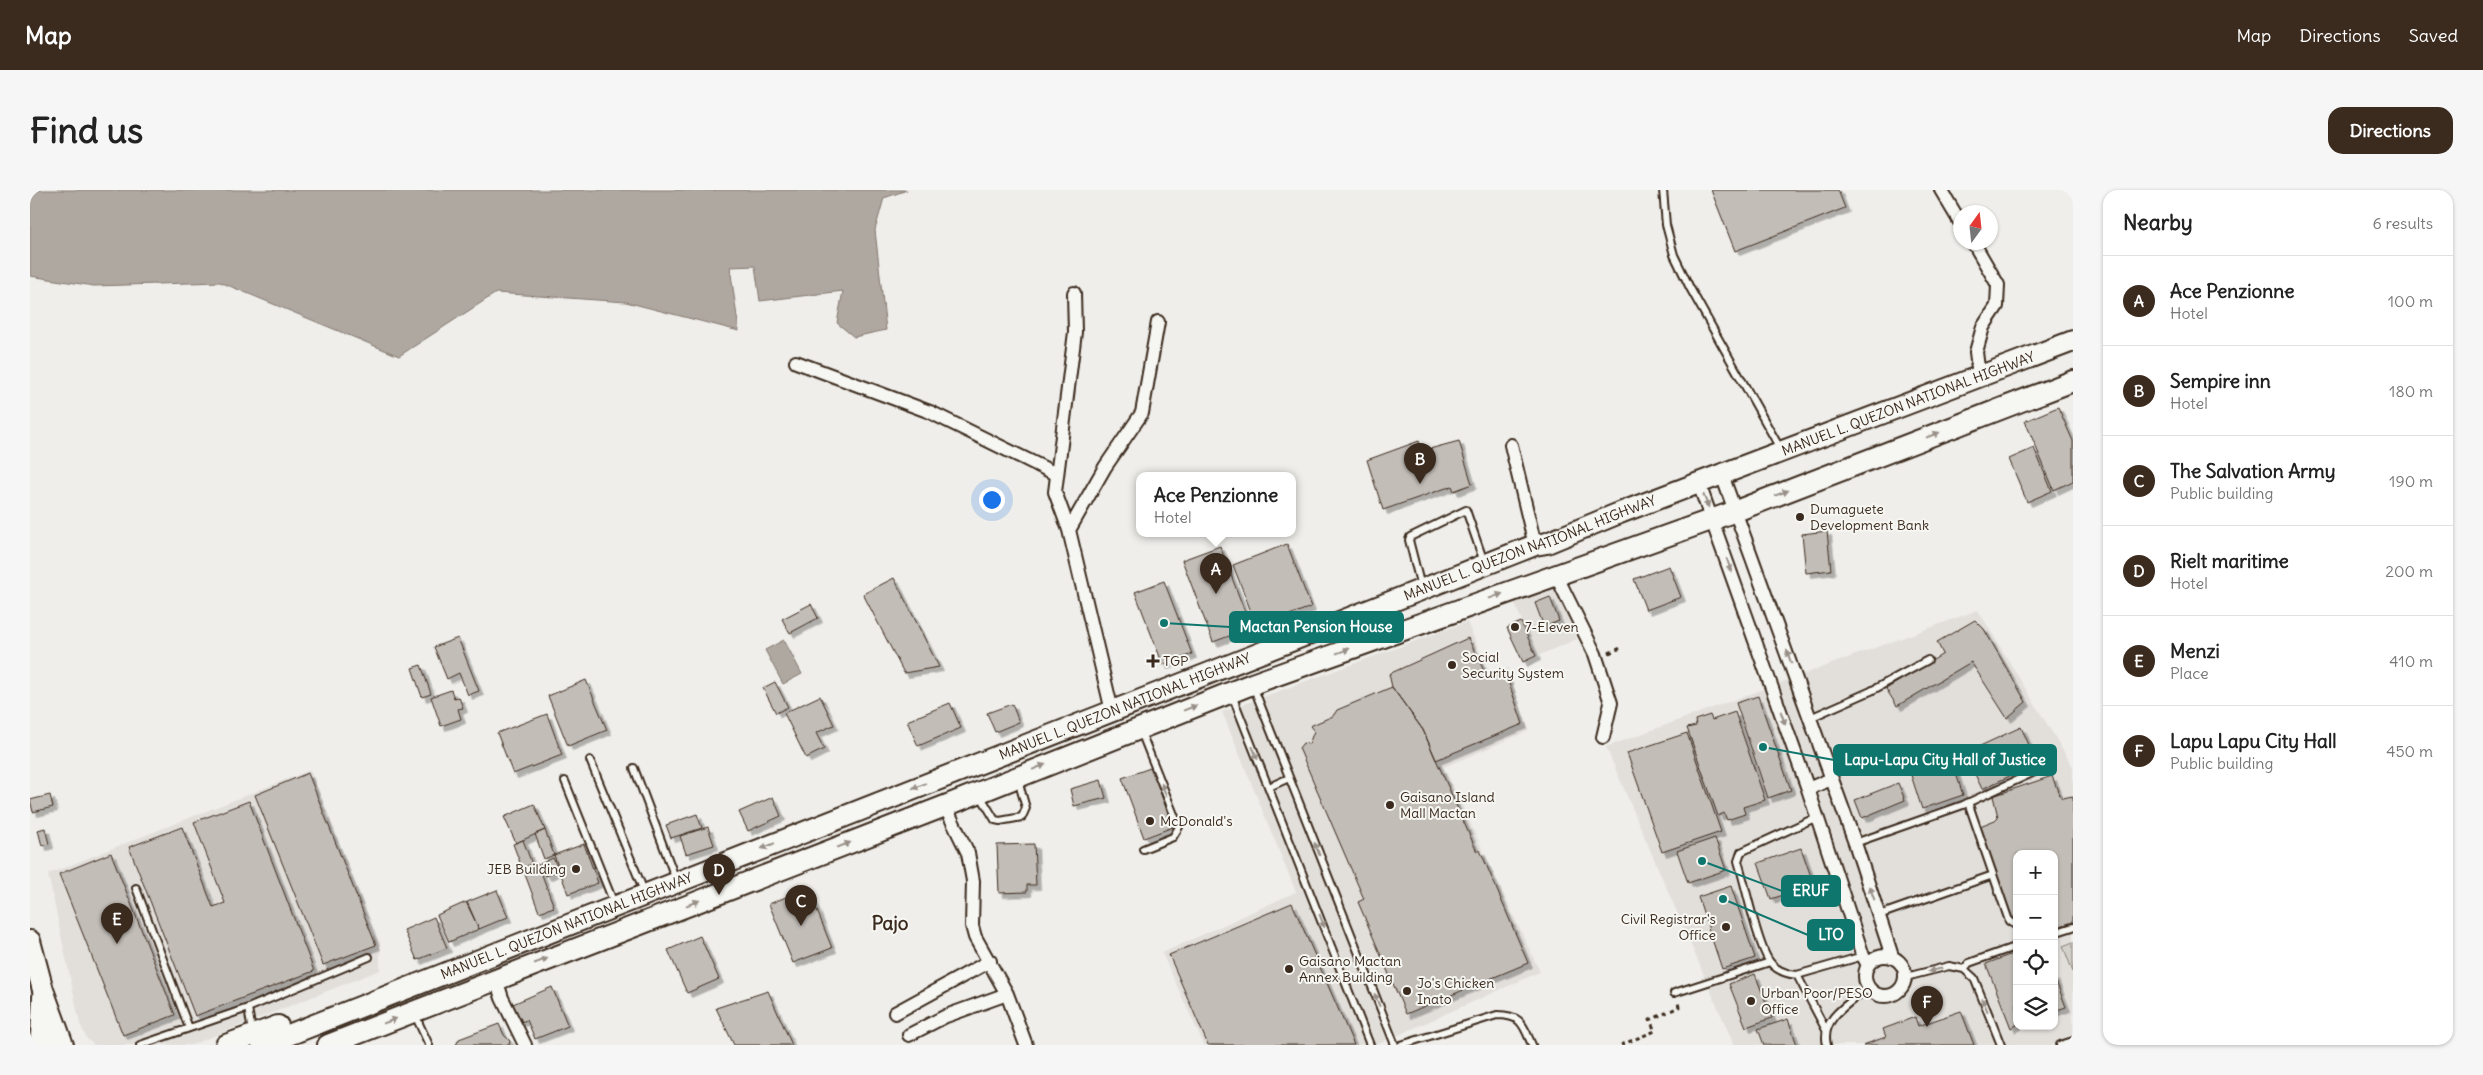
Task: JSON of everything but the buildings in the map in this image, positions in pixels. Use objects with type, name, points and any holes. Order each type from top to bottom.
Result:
[{"type":"main road","name":"MANUEL L. QUEZON NATIONAL HIGHWAY","points":[[258,1040],[718,866],[1535,545],[1547,543],[2073,341]]},
{"type":"main road","name":"MANUEL L. QUEZON NATIONAL HIGHWAY","points":[[328,1045],[945,806],[1139,727],[1252,684],[1736,511],[2073,381]]},
{"type":"main road","points":[[964,768],[978,792]]},
{"type":"main road","points":[[226,1045],[258,1040],[703,860],[712,861],[718,866]]},
{"type":"main road","points":[[30,941],[43,990],[52,1041]]},
{"type":"street","points":[[1942,190],[1953,210]]},
{"type":"street","points":[[1978,250],[1998,284],[1997,306],[1983,327],[1976,352],[1979,376]]},
{"type":"street","points":[[1074,292],[1076,332],[1063,443],[1056,474],[1055,492],[1069,530],[1112,711]]},
{"type":"street","points":[[1069,530],[1105,467],[1142,413],[1158,322]]},
{"type":"street","points":[[796,362],[930,412],[1056,474]]},
{"type":"street","points":[[1511,445],[1535,545]]},
{"type":"street","points":[[1722,475],[1854,842],[1892,956]]},
{"type":"street","points":[[1699,484],[1808,789],[1865,961],[1864,976],[1868,988],[1876,995],[1886,997],[1896,994],[1903,986],[1906,976],[1902,964],[1892,956],[1883,955],[1865,961]]},
{"type":"street","points":[[1556,575],[1595,654],[1610,702],[1603,737]]},
{"type":"street","points":[[1808,789],[1831,778]]},
{"type":"street","points":[[945,806],[968,853],[973,881],[972,926],[975,937],[1007,994],[1026,1045]]},
{"type":"street","points":[[895,1013],[990,961]]},
{"type":"street","points":[[496,979],[525,1045]]},
{"type":"street","points":[[909,1035],[946,1016],[1007,994]]},
{"type":"lane","points":[[1663,190],[1666,225],[1674,255],[1690,288],[1782,452]]},
{"type":"lane","points":[[1422,591],[1409,540],[1410,537],[1466,510],[1485,565]]},
{"type":"lane","points":[[1810,718],[1871,691],[1928,660]]},
{"type":"lane","points":[[1252,684],[1395,1045]]},
{"type":"lane","points":[[1231,692],[1370,1045]]},
{"type":"lane","points":[[1139,727],[1179,827],[1173,837],[1143,848]]},
{"type":"lane","points":[[590,760],[641,884]]},
{"type":"lane","points":[[634,768],[673,872]]},
{"type":"lane","points":[[1854,842],[1968,802],[2041,769]]},
{"type":"lane","points":[[978,792],[995,820],[1000,821],[1022,817],[1026,808],[1017,777]]},
{"type":"lane","points":[[1269,787],[1289,778]]},
{"type":"lane","points":[[565,781],[610,896]]},
{"type":"lane","points":[[1968,802],[2008,921],[2013,924]]},
{"type":"lane","points":[[1817,816],[1740,852],[1738,861],[1762,943],[1770,962],[1786,973],[1797,975],[1865,961]]},
{"type":"lane","points":[[1879,914],[1993,875]]},
{"type":"lane","points":[[136,888],[189,1028]]},
{"type":"lane","points":[[2058,932],[2073,927]]},
{"type":"lane","points":[[1964,969],[1969,963],[2013,947]]},
{"type":"lane","points":[[140,1045],[248,1008],[369,957]]},
{"type":"lane","points":[[1674,993],[1770,962]]},
{"type":"lane","points":[[1906,976],[1949,966],[1964,969],[1974,978],[2001,1045]]},
{"type":"lane","points":[[1797,975],[1826,1030],[1827,1045]]},
{"type":"lane","points":[[1826,1030],[1830,1020],[1868,988]]},
{"type":"lane","points":[[248,1008],[258,1040]]},
{"type":"lane","points":[[414,1012],[429,1045]]},
{"type":"lane","points":[[1401,1045],[1497,1016],[1511,1015],[1521,1021],[1532,1045]]},
{"type":"lane","points":[[2060,1045],[2073,1040]]},
{"type":"path","points":[[1621,1045],[1655,1031],[1650,1020],[1679,1007],[1674,993]]},
{"type":"shaded area","points":[[30,190],[907,190],[884,198],[875,230],[886,330],[854,337],[837,323],[843,291],[760,301],[755,266],[730,267],[739,331],[626,302],[496,293],[399,356],[220,282],[94,286],[30,276]]},
{"type":"shaded area","points":[[1554,585],[1577,639],[1537,656],[1514,602]]},
{"type":"shaded area","points":[[1978,610],[2073,767],[2073,1045],[1734,1045],[1606,747]]},
{"type":"shaded area","points":[[1467,622],[1490,675],[1508,668],[1528,731],[1444,767],[1540,972],[1376,1045],[1204,1045],[1162,953],[1296,892],[1222,712]]},
{"type":"shaded area","points":[[784,640],[802,674],[783,684],[765,650]]},
{"type":"shaded area","points":[[310,770],[380,944],[380,970],[191,1045],[94,1045],[87,1039],[80,1024],[48,874]]},
{"type":"shaded area","points":[[2073,942],[2073,972],[2063,946]]},
{"type":"place","name":"Sempire inn","points":[[1420,484]]},
{"type":"place","name":"Dumaguete Development Bank","points":[[1800,517]]},
{"type":"place","name":"Ace Penzionne","points":[[1216,594]]},
{"type":"place","name":"Mactan Pension House","points":[[1164,623]]},
{"type":"place","name":"7-Eleven","points":[[1515,627]]},
{"type":"place","name":"TGP","points":[[1153,661]]},
{"type":"place","name":"Social Security System","points":[[1452,665]]},
{"type":"place","name":"Lapu-Lapu City Hall of Justice","points":[[1763,747]]},
{"type":"place","name":"Gaisano Island Mall Mactan","points":[[1390,805]]},
{"type":"place","name":"McDonald's","points":[[1150,821]]},
{"type":"place","name":"ERUF","points":[[1702,861]]},
{"type":"place","name":"JEB Building","points":[[576,869]]},
{"type":"place","name":"Rielt maritime","points":[[719,895]]},
{"type":"place","name":"LTO","points":[[1723,899]]},
{"type":"place","name":"The Salvation Army","points":[[801,926]]},
{"type":"place","name":"Civil Registrar's Office","points":[[1726,927]]},
{"type":"place","name":"Menzi","points":[[117,944]]},
{"type":"place","name":"Gaisano Mactan Annex Building","points":[[1289,969]]},
{"type":"place","name":"Jo's Chicken Inato","points":[[1407,991]]},
{"type":"place","name":"Urban Poor/PESO Office","points":[[1751,1001]]},
{"type":"place","name":"Lapu Lapu City Hall","points":[[1927,1027]]},
{"type":"district","name":"Pajo","points":[[890,923]]}]
